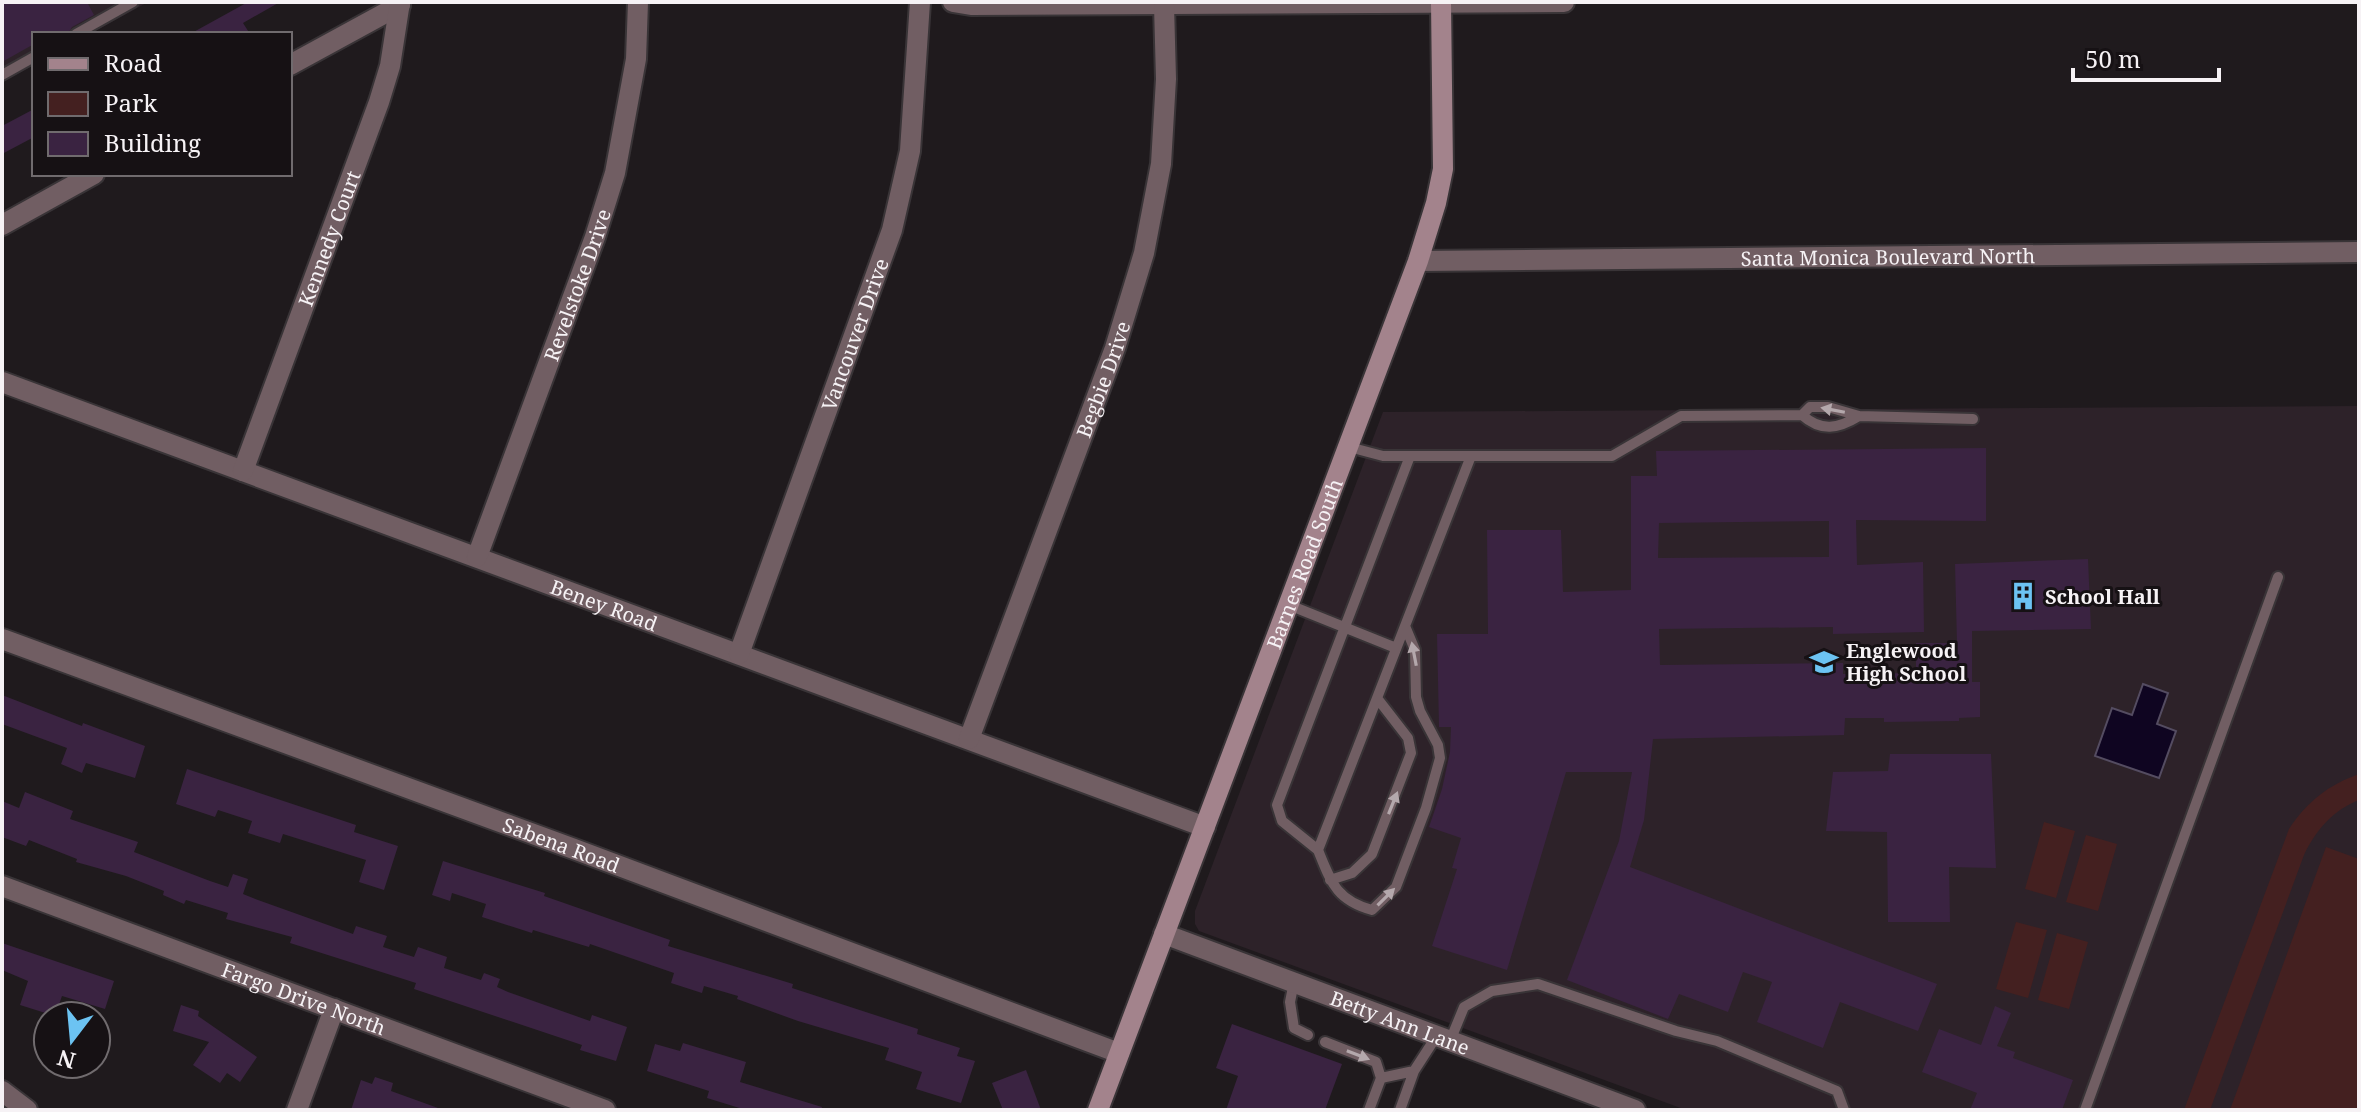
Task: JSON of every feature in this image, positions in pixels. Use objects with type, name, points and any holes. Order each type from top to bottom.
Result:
[{"type":"street","name":"Revelstoke Drive","points":[[477,557],[595,237],[615,173],[636,59],[638,2]]},
{"type":"street","name":"Vancouver Drive","points":[[739,654],[892,230],[910,151],[920,2]]},
{"type":"street","points":[[953,2],[971,5],[1564,2]]},
{"type":"street","points":[[292,64],[400,3]]},
{"type":"street","name":"Kennedy Court","points":[[243,471],[379,102],[390,66],[400,3]]},
{"type":"street","name":"Barnes Road South","points":[[1098,1110],[1349,447],[1418,261],[1436,203],[1443,169],[1441,3]]},
{"type":"street","name":"Begbie Drive","points":[[969,739],[1115,348],[1144,253],[1161,164],[1166,79],[1164,5]]},
{"type":"street","points":[[2,225],[90,176]]},
{"type":"street","name":"Santa Monica Boulevard North","points":[[1418,261],[2359,252]]},
{"type":"street","name":"Beney Road","points":[[2,382],[1205,827]]},
{"type":"street","name":"Sabena Road","points":[[2,639],[1119,1053]]},
{"type":"street","name":"Fargo Drive North","points":[[2,886],[605,1110]]},
{"type":"street","name":"Betty Ann Lane","points":[[1164,934],[1443,1039],[1584,1101],[1635,1110]]},
{"type":"street","points":[[297,1110],[334,1009]]},
{"type":"street","points":[[2,1091],[27,1110]]},
{"type":"lane","points":[[80,32],[133,2]]},
{"type":"lane","points":[[2,75],[32,58]]},
{"type":"lane","points":[[1802,415],[1810,407],[1828,407],[1859,416],[1973,419]]},
{"type":"lane","points":[[1349,447],[1383,456],[1612,456],[1681,416],[1802,415],[1813,425],[1829,428],[1849,423],[1859,416]]},
{"type":"lane","points":[[1405,626],[1415,650],[1416,697],[1438,745],[1440,758],[1437,775],[1396,887],[1372,910],[1347,901],[1330,880],[1318,850],[1282,821],[1277,805],[1410,456]]},
{"type":"lane","points":[[1318,850],[1471,456]]},
{"type":"lane","points":[[2085,1110],[2278,577]]},
{"type":"lane","points":[[1289,605],[1396,648]]},
{"type":"lane","points":[[1330,880],[1352,873],[1372,854],[1411,753],[1408,738],[1377,698]]},
{"type":"lane","points":[[1294,982],[1290,1002],[1294,1028],[1308,1035]]},
{"type":"lane","points":[[1400,1110],[1414,1071],[1443,1039],[1464,1007],[1492,991],[1538,984],[1676,1031],[1717,1041],[1837,1091],[1844,1110]]},
{"type":"lane","points":[[1325,1042],[1376,1062],[1381,1078],[1369,1110]]},
{"type":"lane","points":[[1381,1078],[1414,1071]]},
{"type":"shaded area","points":[[2,2],[148,2],[94,32],[32,32],[32,66],[2,82]]},
{"type":"shaded area","name":"Englewood High School","points":[[2359,406],[2359,1110],[1686,1110],[1199,931],[1195,924],[1195,911],[1383,412]]},
{"type":"shaded area","points":[[2143,684],[2168,693],[2157,724],[2176,731],[2159,778],[2095,756],[2112,708],[2132,715]]},
{"type":"green space","points":[[2359,774],[2359,800],[2341,809],[2326,822],[2304,855],[2210,1110],[2184,1110],[2289,829],[2319,796]]},
{"type":"green space","points":[[2044,822],[2075,831],[2056,898],[2025,889]]},
{"type":"green space","points":[[2086,835],[2117,844],[2098,911],[2066,902]]},
{"type":"green space","points":[[2326,847],[2359,859],[2359,1110],[2230,1110]]},
{"type":"green space","points":[[2016,922],[2047,930],[2028,998],[1996,989]]},
{"type":"green space","points":[[2057,933],[2088,942],[2069,1009],[2038,1000]]},
{"type":"building","points":[[2,2],[87,2],[94,15],[72,27],[69,32],[32,32],[32,45],[2,62]]},
{"type":"building","points":[[248,2],[280,2],[243,23],[249,32],[194,32]]},
{"type":"building","points":[[32,110],[32,138],[2,154],[2,126]]},
{"type":"building","points":[[1986,448],[1986,521],[1856,520],[1857,565],[1923,562],[1924,632],[1833,634],[1833,627],[1659,629],[1660,665],[1843,663],[1843,674],[1916,673],[1916,643],[1957,643],[1955,564],[2088,559],[2091,629],[1972,631],[1972,682],[1980,682],[1980,717],[1959,718],[1959,721],[1884,722],[1884,718],[1845,718],[1844,735],[1653,739],[1644,820],[1630,867],[1937,984],[1918,1031],[1840,1002],[1823,1048],[1757,1022],[1772,982],[1743,972],[1728,1012],[1679,994],[1668,1019],[1567,980],[1619,841],[1632,772],[1566,772],[1507,970],[1432,946],[1457,869],[1452,868],[1461,838],[1429,827],[1450,752],[1451,727],[1439,727],[1437,634],[1488,634],[1487,530],[1561,530],[1563,592],[1631,590],[1631,476],[1657,476],[1656,451]],"holes":[[[1829,521],[1829,557],[1658,558],[1659,523]]]},
{"type":"building","points":[[2,695],[145,746],[135,778],[86,763],[82,773],[61,764],[67,748],[2,724]]},
{"type":"building","points":[[1890,754],[1991,754],[1996,868],[1949,867],[1950,922],[1888,922],[1887,832],[1826,831],[1833,772],[1888,771]]},
{"type":"building","points":[[187,769],[356,825],[354,832],[398,846],[384,890],[359,882],[366,860],[283,834],[280,843],[248,833],[252,821],[218,810],[215,817],[176,804]]},
{"type":"building","points":[[25,792],[73,811],[70,819],[138,842],[134,852],[228,887],[233,874],[248,879],[243,894],[258,900],[353,934],[356,926],[387,936],[383,947],[414,957],[418,947],[447,957],[444,968],[481,980],[484,973],[500,979],[497,987],[508,992],[590,1021],[592,1015],[627,1027],[616,1061],[580,1050],[582,1045],[414,989],[416,983],[290,943],[292,937],[226,919],[228,913],[186,900],[184,904],[163,895],[164,891],[76,862],[77,859],[29,840],[26,846],[2,837],[2,801],[19,808]]},
{"type":"building","points":[[443,861],[545,893],[544,896],[670,940],[668,946],[793,984],[792,988],[918,1029],[917,1034],[960,1048],[957,1056],[975,1061],[961,1103],[916,1089],[922,1072],[885,1060],[889,1048],[798,1021],[737,999],[738,996],[704,986],[702,993],[671,983],[674,973],[590,944],[589,947],[533,930],[532,933],[482,917],[486,904],[452,893],[450,901],[432,895]]},
{"type":"building","points":[[2,943],[114,981],[108,1000],[75,1000],[62,996],[61,1000],[32,1000],[32,1009],[20,1005],[28,981],[2,970]]},
{"type":"building","points":[[181,1005],[199,1011],[198,1016],[257,1057],[240,1082],[227,1073],[220,1083],[193,1065],[209,1042],[173,1031]]},
{"type":"building","points":[[1995,1006],[2011,1013],[1997,1046],[2015,1052],[2013,1058],[2073,1080],[2062,1110],[1970,1110],[1977,1093],[1922,1072],[1939,1029],[1981,1045]]},
{"type":"building","points":[[1232,1024],[1342,1064],[1325,1110],[1226,1110],[1238,1076],[1216,1068]]},
{"type":"building","points":[[683,1043],[746,1062],[740,1082],[822,1107],[821,1110],[746,1110],[707,1098],[709,1091],[647,1071],[655,1044],[680,1051]]},
{"type":"building","points":[[1026,1070],[1041,1110],[1003,1110],[992,1083]]},
{"type":"building","points":[[375,1077],[393,1083],[391,1091],[437,1110],[351,1110],[361,1080],[372,1084]]},
{"type":"place","name":"School Hall","points":[[2023,596]]},
{"type":"place","name":"Englewood High School","points":[[1824,662]]}]
